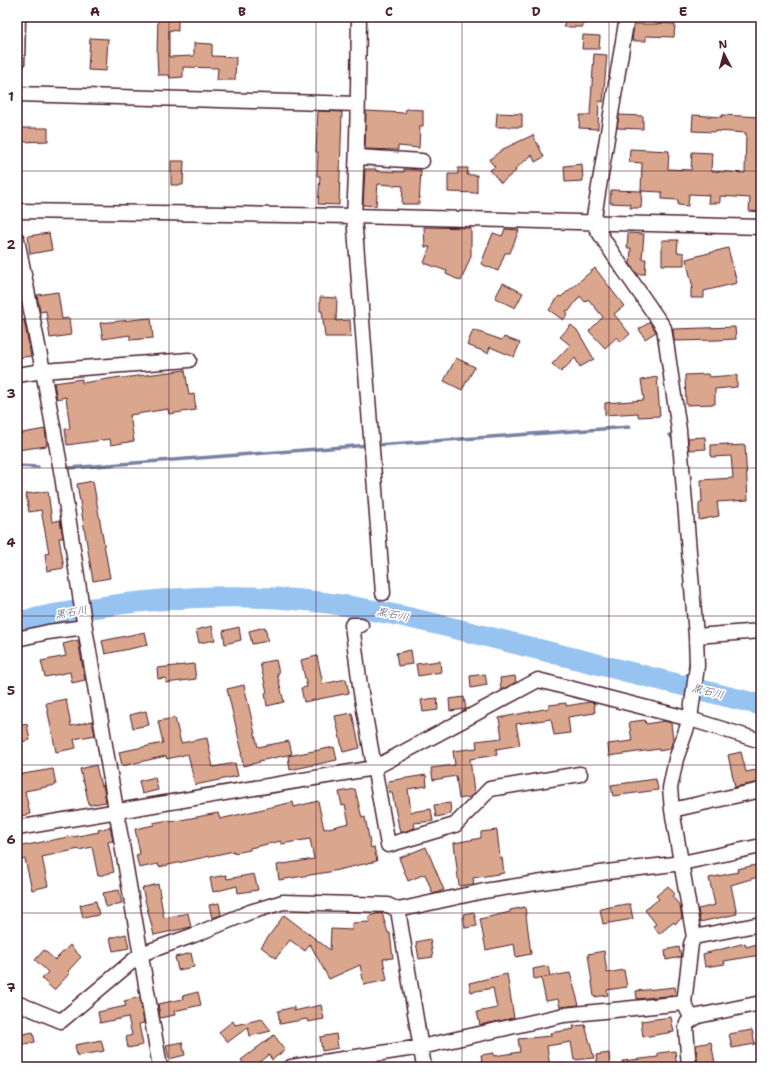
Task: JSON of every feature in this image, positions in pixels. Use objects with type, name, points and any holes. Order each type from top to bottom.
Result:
[{"type":"street","points":[[17,63],[18,17]]},
{"type":"street","points":[[360,17],[357,104],[358,157],[354,216],[383,593]]},
{"type":"street","points":[[628,17],[593,223],[664,328],[679,430],[696,636],[697,666],[690,719],[676,759],[670,788],[672,810],[694,937],[691,944],[684,1003],[692,1019]]},
{"type":"street","points":[[17,94],[357,104]]},
{"type":"street","points":[[358,157],[422,160]]},
{"type":"street","points":[[17,211],[354,216],[761,227]]},
{"type":"street","points":[[17,239],[62,476],[85,625],[160,1067]]},
{"type":"street","points":[[17,375],[43,371],[189,360]]},
{"type":"street","points":[[17,639],[85,625]]},
{"type":"street","points":[[361,625],[352,625],[361,693],[388,845],[455,825],[490,789],[580,774]]},
{"type":"street","points":[[696,636],[761,631]]},
{"type":"street","points":[[17,828],[374,768],[538,680],[690,719],[761,741]]},
{"type":"street","points":[[672,810],[761,790]]},
{"type":"street","points":[[17,1003],[61,1021],[141,954],[194,935],[250,912],[283,902],[388,905],[398,910],[492,890],[608,872],[682,863],[761,846]]},
{"type":"street","points":[[398,910],[424,1067]]},
{"type":"street","points":[[694,937],[761,924]]},
{"type":"street","points":[[291,1067],[421,1047],[564,1015],[684,1003]]},
{"type":"street","points":[[688,1067],[687,1023],[698,1016],[761,1003]]},
{"type":"building","points":[[158,17],[178,17],[178,31],[169,30],[169,57],[194,56],[194,43],[212,44],[212,56],[236,57],[235,80],[217,80],[218,68],[183,67],[183,77],[170,78],[169,75],[158,75]]},
{"type":"building","points":[[565,17],[583,17],[583,27],[564,27]]},
{"type":"building","points":[[634,24],[675,24],[674,37],[646,36],[646,41],[632,41]]},
{"type":"building","points":[[583,35],[600,36],[599,49],[582,49]]},
{"type":"building","points":[[90,38],[108,39],[106,71],[88,70]]},
{"type":"building","points":[[594,54],[607,55],[603,102],[599,101],[598,129],[579,128],[580,115],[590,115]]},
{"type":"building","points":[[406,109],[423,110],[423,126],[420,126],[419,148],[398,146],[398,150],[365,149],[366,111],[405,113]]},
{"type":"building","points":[[318,111],[342,112],[339,205],[318,204],[320,176],[317,176],[318,152],[316,152]]},
{"type":"building","points":[[497,113],[522,114],[522,127],[496,127]]},
{"type":"building","points":[[619,115],[643,116],[643,129],[617,128]]},
{"type":"building","points":[[693,115],[761,117],[761,212],[749,211],[750,198],[720,196],[720,203],[708,203],[709,195],[689,194],[688,206],[678,205],[678,200],[662,199],[662,192],[641,191],[642,163],[629,162],[630,149],[669,151],[668,169],[691,170],[692,152],[712,153],[711,171],[745,173],[746,133],[692,131]]},
{"type":"building","points":[[21,128],[48,128],[48,141],[21,142]]},
{"type":"building","points":[[533,135],[544,157],[535,162],[532,155],[501,183],[490,170],[495,167],[489,160],[503,149]]},
{"type":"building","points":[[171,161],[184,161],[183,185],[171,185]]},
{"type":"building","points":[[582,164],[583,181],[565,182],[564,166]]},
{"type":"building","points":[[458,168],[468,168],[467,175],[477,175],[477,193],[448,192],[448,174],[458,174]]},
{"type":"building","points":[[365,169],[404,172],[404,169],[421,170],[419,204],[402,204],[403,186],[378,184],[376,206],[363,205]]},
{"type":"building","points":[[611,190],[642,191],[641,208],[630,208],[631,204],[610,203]]},
{"type":"building","points":[[424,227],[471,228],[471,256],[461,281],[446,274],[447,271],[424,263],[430,247],[425,247]]},
{"type":"building","points":[[505,229],[519,230],[510,253],[505,253],[498,271],[481,264],[493,233],[502,236]]},
{"type":"building","points":[[49,233],[52,250],[30,254],[28,236]]},
{"type":"building","points":[[628,233],[644,234],[642,259],[646,259],[645,274],[637,274],[630,264],[631,248],[627,248]]},
{"type":"building","points":[[662,240],[678,240],[677,252],[684,253],[684,265],[662,265]]},
{"type":"building","points":[[728,248],[737,283],[704,291],[704,298],[691,298],[691,288],[693,288],[686,259]]},
{"type":"building","points":[[595,268],[624,306],[614,314],[630,334],[621,342],[617,337],[605,348],[589,331],[603,317],[588,299],[585,302],[580,296],[569,311],[566,311],[568,314],[563,320],[549,310],[559,296],[561,297]]},
{"type":"building","points":[[503,283],[523,293],[515,308],[495,298]]},
{"type":"building","points":[[58,292],[62,319],[69,318],[71,335],[50,338],[46,311],[40,312],[37,295]]},
{"type":"building","points":[[320,297],[337,298],[336,321],[350,320],[351,337],[325,337],[322,311],[320,311]]},
{"type":"building","points":[[151,318],[153,338],[130,340],[130,335],[103,339],[100,323]]},
{"type":"building","points":[[24,320],[31,356],[17,358],[17,321]]},
{"type":"building","points":[[650,322],[656,332],[645,339],[639,329]]},
{"type":"building","points":[[571,325],[577,330],[594,359],[580,367],[575,358],[561,372],[552,364],[570,345],[560,337]]},
{"type":"building","points":[[735,327],[736,339],[674,341],[673,329]]},
{"type":"building","points":[[473,330],[502,340],[504,337],[520,343],[514,357],[490,347],[488,353],[467,345]]},
{"type":"building","points":[[456,358],[475,367],[462,390],[444,381]]},
{"type":"building","points":[[185,370],[189,395],[194,394],[196,410],[169,414],[168,409],[130,415],[134,441],[111,445],[110,439],[67,445],[65,429],[70,429],[66,397],[57,399],[54,383],[82,379],[82,383]]},
{"type":"building","points":[[708,374],[709,377],[737,375],[737,387],[715,389],[715,404],[686,405],[685,375]]},
{"type":"building","points":[[657,377],[660,416],[638,417],[638,413],[605,415],[605,403],[644,400],[641,380]]},
{"type":"building","points":[[45,429],[47,446],[17,450],[17,434]]},
{"type":"building","points":[[705,437],[706,449],[689,450],[688,438]]},
{"type":"building","points":[[728,444],[728,446],[745,445],[748,500],[717,502],[719,516],[699,520],[699,503],[702,503],[701,480],[733,478],[731,456],[711,457],[711,445]]},
{"type":"building","points":[[93,481],[110,578],[93,581],[77,484]]},
{"type":"building","points":[[48,491],[52,522],[60,520],[63,538],[59,538],[64,568],[47,571],[45,554],[49,553],[41,510],[29,512],[26,494]]},
{"type":"building","points":[[212,626],[215,640],[199,643],[196,630]]},
{"type":"building","points":[[239,627],[241,640],[225,644],[223,631]]},
{"type":"building","points":[[265,627],[268,641],[252,644],[249,631]]},
{"type":"building","points":[[145,632],[148,645],[105,654],[102,641]]},
{"type":"building","points":[[78,640],[85,680],[72,683],[70,672],[45,677],[41,661],[66,656],[63,644]]},
{"type":"building","points":[[411,650],[413,664],[398,666],[396,653]]},
{"type":"building","points":[[317,656],[323,684],[346,679],[349,693],[304,702],[301,688],[307,687],[301,660]]},
{"type":"building","points":[[276,660],[279,673],[277,673],[284,702],[267,706],[265,693],[267,692],[260,663]]},
{"type":"building","points":[[440,661],[441,672],[418,676],[416,664]]},
{"type":"building","points":[[194,664],[196,679],[166,683],[166,678],[158,679],[157,668]]},
{"type":"building","points":[[485,674],[487,685],[471,688],[470,676]]},
{"type":"building","points":[[515,676],[516,682],[501,690],[500,678]]},
{"type":"building","points":[[244,685],[258,747],[289,741],[292,754],[243,766],[242,752],[227,689]]},
{"type":"building","points":[[464,697],[466,709],[450,711],[449,699]]},
{"type":"building","points":[[437,698],[438,710],[423,712],[421,700]]},
{"type":"building","points":[[66,699],[71,726],[92,721],[95,735],[74,739],[76,748],[56,752],[46,703]]},
{"type":"building","points":[[590,702],[594,703],[595,713],[568,717],[570,733],[554,735],[551,719],[516,724],[520,745],[496,749],[497,755],[470,759],[474,793],[470,797],[459,799],[456,776],[433,780],[431,768],[455,765],[453,751],[477,748],[476,741],[502,738],[499,718],[549,708],[549,705],[566,703],[566,706]]},
{"type":"building","points":[[146,711],[149,725],[133,728],[130,715]]},
{"type":"building","points":[[352,713],[360,748],[343,752],[335,716]]},
{"type":"building","points":[[175,718],[181,743],[207,738],[213,767],[235,763],[238,776],[195,785],[188,754],[167,759],[166,756],[122,766],[119,752],[163,743],[158,721]]},
{"type":"building","points":[[645,720],[646,724],[664,721],[671,723],[673,740],[670,749],[659,751],[659,749],[609,756],[608,744],[632,741],[629,722]]},
{"type":"building","points":[[27,724],[30,740],[17,743],[17,726]]},
{"type":"building","points":[[334,747],[337,760],[290,770],[288,756]]},
{"type":"building","points":[[741,752],[746,772],[761,769],[761,782],[735,787],[728,755]]},
{"type":"building","points":[[96,765],[101,786],[103,785],[106,802],[89,805],[80,769]]},
{"type":"building","points":[[53,769],[56,785],[25,791],[30,814],[17,817],[17,775]]},
{"type":"building","points":[[426,775],[427,786],[408,789],[411,812],[431,809],[433,821],[414,823],[415,828],[400,833],[392,792],[389,792],[388,781]]},
{"type":"building","points":[[155,777],[158,790],[142,794],[139,781]]},
{"type":"building","points":[[656,779],[658,790],[613,796],[611,785]]},
{"type":"building","points":[[355,789],[362,818],[365,817],[371,848],[374,847],[377,861],[329,872],[279,880],[277,865],[314,859],[310,839],[281,844],[281,841],[250,848],[250,850],[234,853],[234,851],[159,867],[158,864],[139,868],[136,855],[140,854],[135,829],[169,820],[170,822],[218,813],[220,819],[293,802],[294,807],[318,801],[324,829],[349,823],[345,805],[342,806],[339,792]]},
{"type":"building","points":[[450,803],[451,814],[436,817],[434,805]]},
{"type":"building","points":[[110,827],[113,841],[108,842],[114,872],[98,876],[92,847],[42,857],[48,886],[32,890],[25,859],[17,861],[17,847],[99,832],[98,830]]},
{"type":"building","points":[[497,830],[500,858],[502,858],[504,873],[473,878],[474,884],[459,886],[454,843],[481,838],[481,832]]},
{"type":"building","points":[[426,847],[444,890],[433,894],[425,874],[408,881],[399,858]]},
{"type":"building","points":[[761,864],[761,876],[731,885],[737,914],[700,922],[698,909],[715,905],[709,878],[738,872],[737,869]]},
{"type":"building","points":[[254,874],[258,890],[238,893],[237,886],[213,892],[210,878],[226,875],[227,879]]},
{"type":"building","points":[[158,884],[164,918],[188,913],[191,927],[154,935],[142,888]]},
{"type":"building","points":[[668,886],[675,894],[672,896],[680,906],[682,918],[675,924],[674,922],[659,934],[653,926],[656,924],[645,910],[659,899],[656,896]]},
{"type":"building","points":[[119,890],[122,903],[106,907],[103,893]]},
{"type":"building","points":[[96,901],[99,915],[83,918],[80,905]]},
{"type":"building","points":[[219,903],[221,915],[212,918],[209,905]]},
{"type":"building","points":[[630,904],[633,919],[603,924],[600,909]]},
{"type":"building","points":[[525,907],[531,954],[516,957],[514,944],[486,950],[480,919]]},
{"type":"building","points":[[474,912],[477,926],[465,928],[463,914]]},
{"type":"building","points":[[382,913],[388,933],[390,933],[393,958],[383,959],[387,980],[364,985],[360,965],[329,979],[310,944],[305,951],[290,940],[276,958],[261,947],[284,915],[330,950],[331,929],[352,930],[352,923],[370,922],[369,916]]},
{"type":"building","points":[[126,934],[129,948],[113,951],[110,938]]},
{"type":"building","points":[[430,939],[433,957],[419,959],[416,942]]},
{"type":"building","points":[[745,943],[746,947],[761,943],[761,955],[724,961],[725,964],[705,967],[703,954]]},
{"type":"building","points":[[70,945],[81,957],[68,971],[70,973],[54,990],[42,979],[48,972],[35,960],[44,950],[55,960]]},
{"type":"building","points":[[679,947],[681,957],[666,960],[665,950]]},
{"type":"building","points":[[604,951],[607,973],[624,970],[627,987],[607,990],[608,995],[594,997],[588,954]]},
{"type":"building","points":[[191,953],[194,967],[178,970],[175,957]]},
{"type":"building","points":[[548,966],[550,976],[534,979],[533,969]]},
{"type":"building","points":[[570,973],[579,1005],[560,1007],[558,999],[546,1001],[541,978]]},
{"type":"building","points":[[507,974],[514,1018],[480,1025],[477,1012],[497,1008],[493,988],[471,992],[469,983]]},
{"type":"building","points":[[675,987],[676,995],[637,999],[636,991]]},
{"type":"building","points":[[198,992],[201,1005],[174,1011],[175,1015],[160,1018],[158,1004],[183,999],[182,996]]},
{"type":"building","points":[[140,997],[144,1023],[139,1024],[143,1045],[128,1048],[126,1037],[132,1035],[128,1017],[100,1023],[98,1012],[126,1006],[124,1001]]},
{"type":"building","points":[[321,1005],[324,1019],[308,1022],[307,1019],[280,1024],[278,1011],[294,1007],[294,1011]]},
{"type":"building","points":[[671,1017],[674,1032],[643,1037],[641,1021]]},
{"type":"building","points":[[262,1019],[271,1031],[250,1036],[248,1027],[228,1042],[219,1032],[233,1021],[235,1025]]},
{"type":"building","points":[[585,1025],[594,1058],[574,1060],[571,1042],[547,1046],[550,1067],[483,1067],[481,1055],[494,1053],[494,1056],[520,1052],[518,1039],[551,1036],[550,1033],[574,1029],[573,1026]]},
{"type":"building","points":[[752,1030],[755,1044],[732,1048],[729,1034]]},
{"type":"building","points":[[33,1032],[35,1042],[21,1045],[18,1035]]},
{"type":"building","points":[[336,1034],[338,1048],[322,1051],[320,1037]]},
{"type":"building","points":[[274,1035],[285,1050],[272,1060],[269,1055],[254,1067],[246,1067],[241,1060]]},
{"type":"building","points":[[101,1040],[104,1051],[77,1056],[75,1045]]},
{"type":"building","points":[[182,1042],[185,1055],[169,1059],[166,1045]]},
{"type":"building","points":[[711,1042],[715,1063],[698,1066],[696,1045]]},
{"type":"building","points":[[675,1051],[677,1067],[623,1067],[623,1061],[658,1057],[658,1053]]},
{"type":"building","points":[[609,1053],[610,1067],[598,1067],[596,1055]]},
{"type":"waterway","points":[[376,445],[630,427]]},
{"type":"waterway","points":[[670,435],[675,442]]},
{"type":"waterway","points":[[69,468],[369,445]]},
{"type":"waterway","points":[[17,466],[38,467]]},
{"type":"waterway","name":"黒石川","points":[[17,622],[86,609],[158,600],[231,597],[301,600],[329,603],[412,618],[761,705]]},
{"type":"waterway","points":[[689,668],[691,660]]},
{"type":"waterway","points":[[684,686],[687,675]]}]
